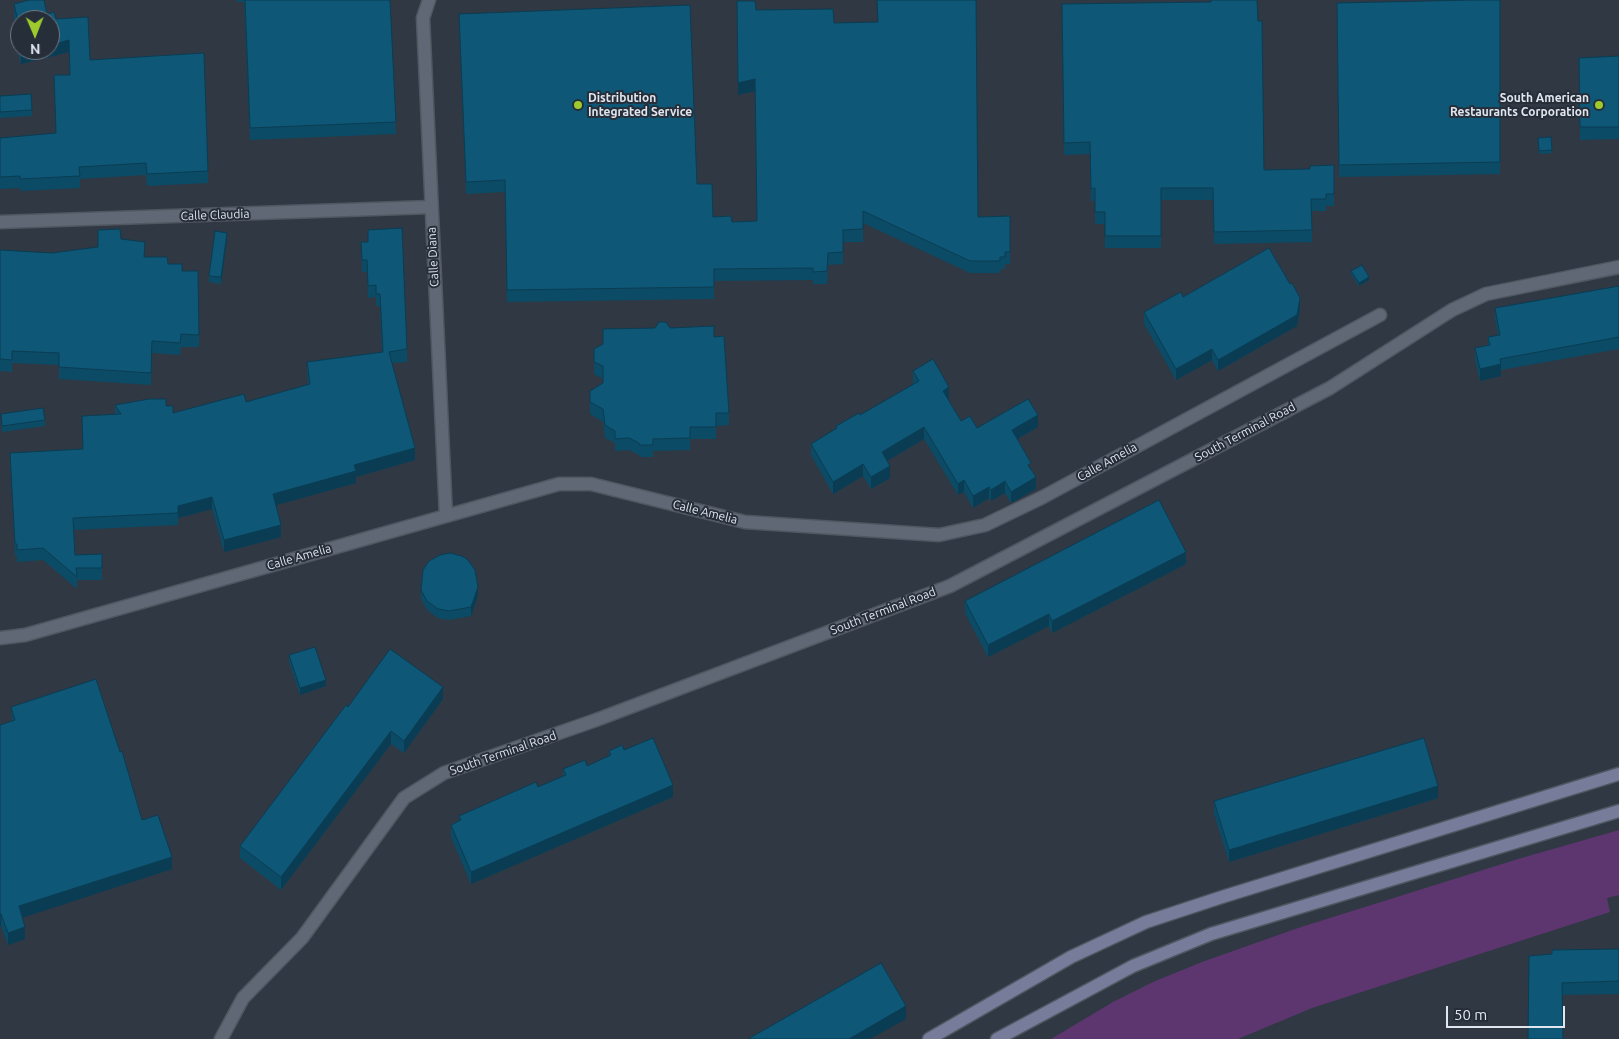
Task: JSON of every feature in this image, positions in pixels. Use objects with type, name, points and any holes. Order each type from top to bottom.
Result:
[{"type":"street","name":"Calle Diana","points":[[429,0],[424,18],[446,516]]},
{"type":"street","name":"Calle Claudia","points":[[0,222],[431,207]]},
{"type":"street","name":"South Terminal Road","points":[[222,1039],[243,998],[302,938],[404,798],[444,773],[596,720],[950,586],[1330,388],[1452,310],[1486,294],[1619,268]]},
{"type":"street","name":"Calle Amelia","points":[[0,638],[25,635],[559,484],[591,484],[745,522],[938,535],[985,525],[1042,497],[1380,315]]},
{"type":"street","points":[[930,1039],[1071,957],[1146,922],[1619,774]]},
{"type":"street","points":[[997,1039],[1133,966],[1211,934],[1619,811]]},
{"type":"shaded area","points":[[1619,830],[1619,895],[1607,898],[1610,912],[1312,1008],[1238,1039],[1051,1039],[1113,1002],[1153,982],[1202,962],[1298,928],[1518,859]]},
{"type":"building","points":[[29,0],[44,0],[46,10],[15,10],[14,4]]},
{"type":"building","points":[[245,0],[390,0],[396,122],[250,128]]},
{"type":"building","points":[[877,0],[976,0],[978,217],[1010,216],[1010,252],[1005,252],[1005,257],[1000,257],[1000,261],[970,261],[863,211],[863,229],[843,230],[843,252],[828,253],[827,271],[813,272],[813,268],[714,269],[714,287],[507,290],[505,180],[466,182],[459,14],[690,5],[697,184],[712,184],[713,217],[731,216],[732,222],[757,221],[755,79],[738,83],[737,1],[755,1],[756,10],[833,9],[834,23],[878,22]]},
{"type":"building","points":[[1211,0],[1257,0],[1258,21],[1262,21],[1264,170],[1310,169],[1310,166],[1334,165],[1334,194],[1326,194],[1326,199],[1311,199],[1312,230],[1214,232],[1213,188],[1161,188],[1161,236],[1105,236],[1105,212],[1095,212],[1095,188],[1091,189],[1090,142],[1064,143],[1062,4],[1211,2]]},
{"type":"building","points":[[1500,0],[1500,162],[1339,165],[1337,3]]},
{"type":"building","points":[[88,17],[90,60],[204,53],[208,171],[147,174],[146,163],[79,167],[80,176],[20,179],[20,176],[0,177],[0,138],[56,133],[54,75],[70,75],[69,40],[60,42],[60,19]]},
{"type":"building","name":"South American Restaurants Corporation","points":[[1619,56],[1619,127],[1580,127],[1579,58]]},
{"type":"building","points":[[31,94],[32,110],[0,112],[0,96]]},
{"type":"building","points":[[1551,137],[1552,150],[1539,151],[1538,138]]},
{"type":"building","points":[[402,228],[407,349],[389,352],[415,448],[354,465],[356,471],[273,494],[281,525],[224,540],[212,497],[178,506],[178,513],[73,518],[75,555],[102,554],[102,568],[76,568],[77,577],[43,548],[17,550],[17,544],[15,544],[10,453],[83,449],[82,416],[121,414],[115,405],[149,399],[166,399],[166,406],[173,406],[173,413],[244,394],[246,402],[310,384],[307,362],[383,352],[380,294],[376,294],[376,285],[368,286],[367,260],[362,260],[361,242],[368,242],[368,230]]},
{"type":"building","points":[[120,229],[121,239],[145,242],[144,257],[167,257],[168,264],[182,264],[182,271],[198,271],[199,335],[181,334],[180,343],[152,341],[151,373],[59,367],[59,353],[12,351],[12,360],[0,359],[0,250],[52,253],[98,247],[98,230]]},
{"type":"building","points":[[215,231],[227,233],[221,277],[209,276]]},
{"type":"building","points":[[1269,248],[1300,298],[1297,315],[1218,360],[1212,349],[1176,369],[1144,312],[1181,292],[1183,297]]},
{"type":"building","points":[[1362,265],[1369,277],[1359,283],[1351,271]]},
{"type":"building","points":[[1619,286],[1619,337],[1500,359],[1501,364],[1480,369],[1475,348],[1490,345],[1488,337],[1500,335],[1495,308]]},
{"type":"building","points":[[659,322],[666,322],[670,328],[714,326],[714,337],[724,336],[729,413],[716,413],[716,427],[690,427],[690,438],[653,439],[653,445],[639,445],[639,443],[629,438],[615,439],[615,431],[605,425],[603,409],[590,402],[590,391],[603,383],[603,366],[594,362],[594,349],[603,344],[603,329],[655,328]]},
{"type":"building","points":[[933,359],[949,387],[943,391],[961,421],[970,416],[977,428],[1028,399],[1038,415],[1012,430],[1031,463],[1028,465],[1036,477],[1011,492],[1005,481],[991,490],[989,487],[973,496],[964,480],[958,484],[924,427],[882,452],[890,466],[871,477],[863,464],[833,482],[811,444],[837,428],[836,426],[859,413],[860,415],[919,381],[913,371]]},
{"type":"building","points":[[43,408],[45,420],[2,426],[1,414]]},
{"type":"building","points":[[1159,500],[1186,552],[1052,621],[1049,614],[988,645],[965,601]]},
{"type":"building","points":[[450,553],[462,556],[468,560],[475,570],[478,587],[471,607],[449,611],[438,609],[427,601],[421,590],[423,570],[429,561],[440,555]]},
{"type":"building","points":[[315,647],[326,680],[300,688],[289,655]]},
{"type":"building","points":[[390,649],[443,687],[404,741],[391,731],[281,877],[240,846],[346,705],[348,707]]},
{"type":"building","points":[[96,679],[120,752],[122,751],[142,820],[158,815],[172,857],[19,906],[25,927],[8,933],[0,914],[0,725],[15,720],[11,707]]},
{"type":"building","points":[[653,738],[673,785],[471,872],[451,825],[461,820],[459,816],[536,782],[538,787],[566,775],[563,769],[585,760],[587,766],[611,755],[609,751],[622,745],[624,750]]},
{"type":"building","points":[[1424,738],[1438,786],[1229,850],[1214,801]]},
{"type":"building","points":[[1619,949],[1619,981],[1562,983],[1563,1039],[1528,1039],[1529,956],[1552,954],[1552,950]]},
{"type":"building","points":[[881,963],[906,1006],[849,1039],[748,1039]]},
{"type":"place","name":"Distribution Integrated Service","points":[[578,105]]},
{"type":"place","name":"South American Restaurants Corporation","points":[[1599,105]]}]
